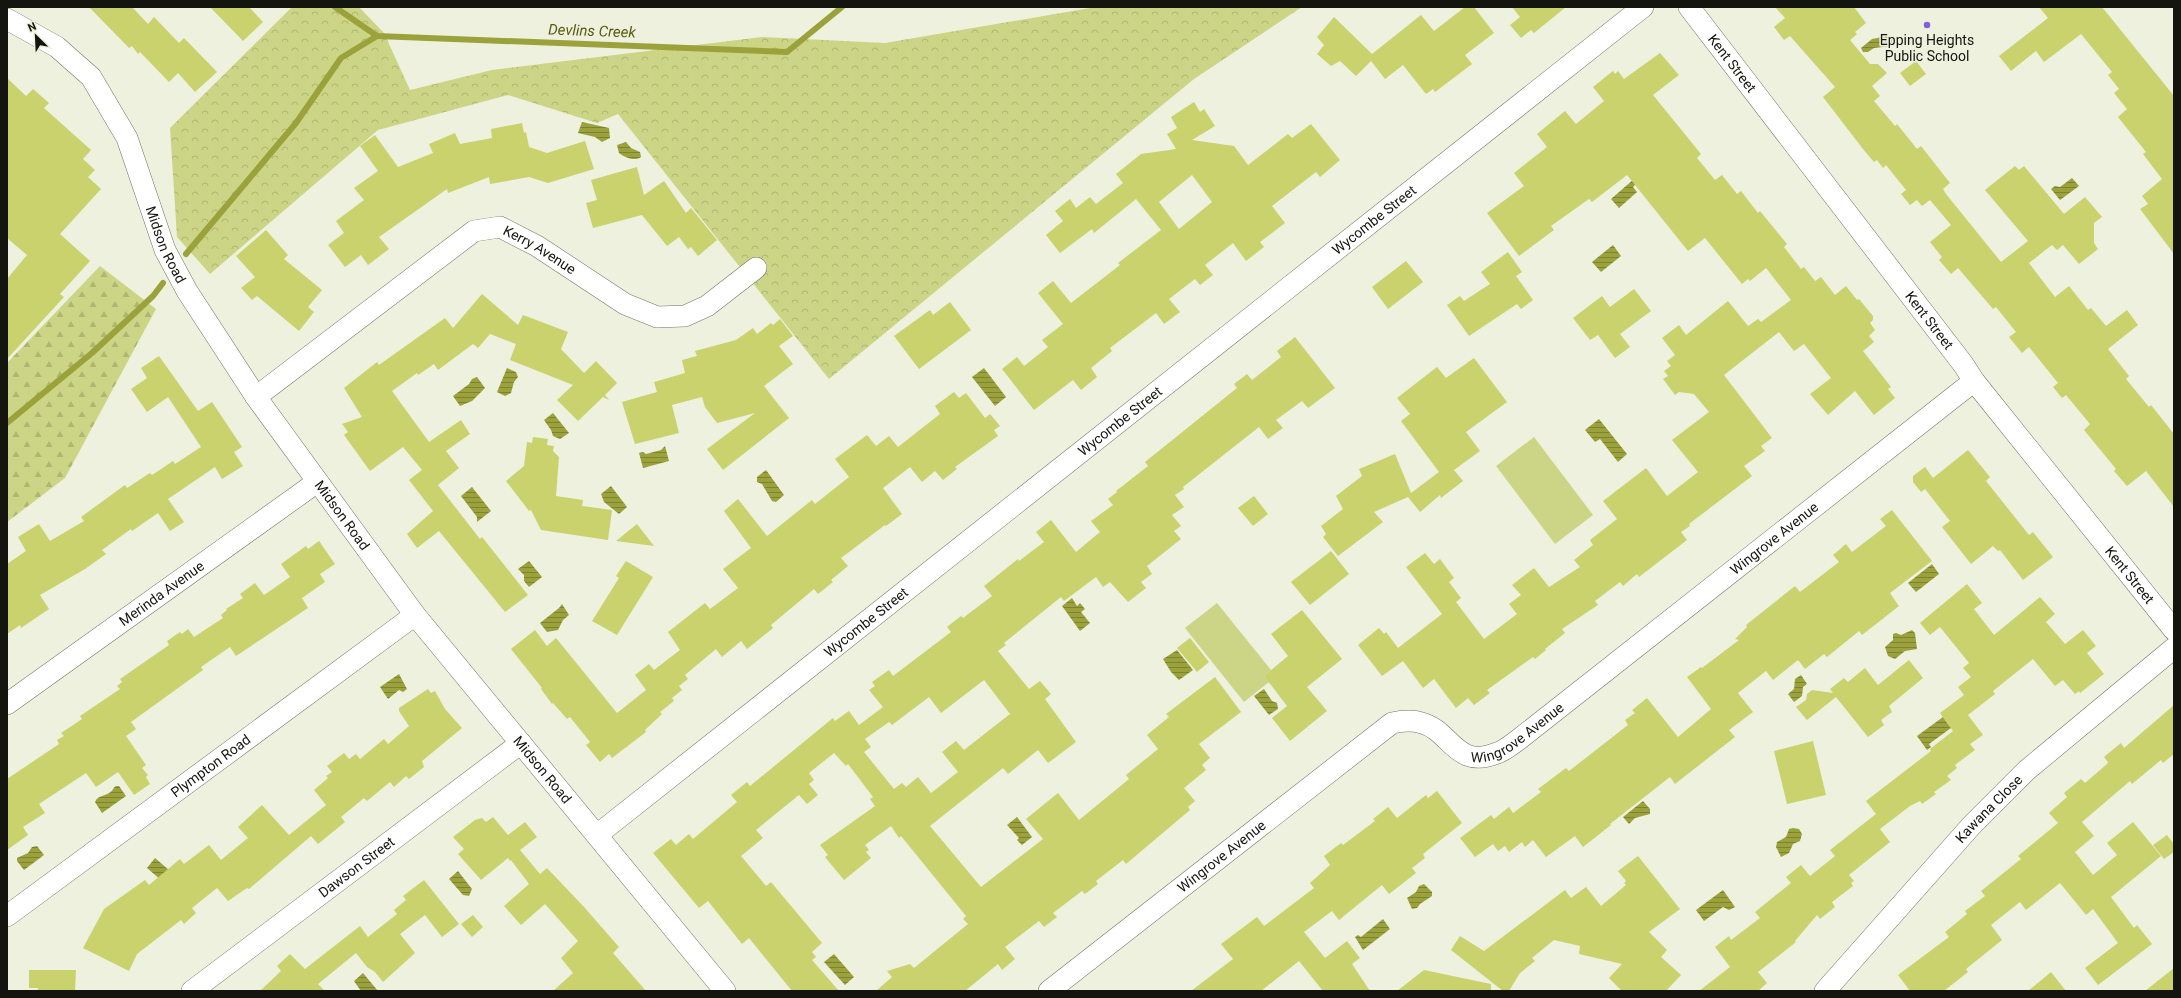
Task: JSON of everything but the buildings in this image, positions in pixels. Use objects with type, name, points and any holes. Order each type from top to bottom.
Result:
[{"type":"street","name":"Wycombe Street","points":[[597,835],[1643,7]]},
{"type":"street","name":"Kent Street","points":[[1689,7],[1954,352],[1974,381],[2174,630]]},
{"type":"street","name":"Midson Road","points":[[7,19],[57,47],[91,77],[126,138],[165,250],[187,291],[256,397],[316,482],[415,615],[725,991]]},
{"type":"street","name":"Kerry Avenue","points":[[256,397],[474,231],[500,227],[537,246],[626,304],[657,316],[685,316],[707,306],[756,268]]},
{"type":"street","name":"Wingrove Avenue","points":[[1049,991],[1392,723],[1401,721],[1423,723],[1438,732],[1455,749],[1473,756],[1487,756],[1498,753],[1518,740],[1974,381]]},
{"type":"street","name":"Merinda Avenue","points":[[7,704],[316,482]]},
{"type":"street","name":"Plympton Road","points":[[7,916],[415,615]]},
{"type":"street","name":"Kawana Close","points":[[1825,991],[1971,826],[2027,770],[2174,648]]},
{"type":"street","name":"Dawson Street","points":[[192,991],[521,743]]},
{"type":"green space","points":[[292,7],[359,7],[384,33],[410,90],[492,70],[762,37],[885,43],[1096,7],[1302,7],[1194,79],[829,379],[618,114],[597,123],[508,95],[378,130],[210,274],[177,237],[170,128]]},
{"type":"green space","points":[[100,266],[156,309],[65,478],[7,522],[7,363]]},
{"type":"green space","points":[[1534,437],[1593,515],[1555,544],[1496,466]]},
{"type":"green space","points":[[1217,603],[1271,670],[1264,676],[1269,682],[1244,702],[1185,628]]},
{"type":"shaded area","points":[[1888,36],[1893,40],[1891,46],[1874,48],[1868,52],[1863,52],[1861,48],[1872,39]]},
{"type":"shaded area","points":[[582,122],[609,128],[610,138],[602,142],[595,137],[578,133]]},
{"type":"shaded area","points":[[626,142],[631,148],[640,152],[641,157],[633,159],[619,153],[617,145]]},
{"type":"shaded area","points":[[2072,178],[2079,186],[2060,200],[2051,189],[2055,186],[2060,187]]},
{"type":"shaded area","points":[[1634,179],[1637,183],[1633,187],[1637,192],[1619,208],[1611,199]]},
{"type":"shaded area","points":[[1613,245],[1621,256],[1601,272],[1592,262]]},
{"type":"shaded area","points":[[507,368],[516,372],[518,377],[514,382],[511,393],[505,396],[497,392]]},
{"type":"shaded area","points":[[984,368],[1006,397],[995,406],[972,377]]},
{"type":"shaded area","points":[[477,377],[485,388],[472,401],[460,406],[453,396],[469,384],[472,379]]},
{"type":"shaded area","points":[[553,413],[569,433],[560,439],[553,436],[544,420]]},
{"type":"shaded area","points":[[1599,419],[1627,454],[1618,462],[1600,439],[1595,442],[1585,430]]},
{"type":"shaded area","points":[[665,446],[669,461],[643,468],[639,453],[643,452],[646,454],[661,450]]},
{"type":"shaded area","points":[[766,470],[784,495],[776,502],[772,501],[762,484],[757,482],[757,477]]},
{"type":"shaded area","points":[[611,486],[627,507],[619,514],[604,502],[601,494]]},
{"type":"shaded area","points":[[472,487],[491,511],[477,522],[477,517],[461,496]]},
{"type":"shaded area","points":[[529,561],[542,577],[529,587],[524,581],[524,575],[518,569]]},
{"type":"shaded area","points":[[1932,564],[1939,574],[1916,592],[1908,583]]},
{"type":"shaded area","points":[[1072,598],[1077,606],[1080,603],[1085,609],[1081,612],[1090,623],[1080,631],[1062,606]]},
{"type":"shaded area","points":[[562,604],[569,615],[563,620],[558,630],[547,632],[540,623]]},
{"type":"shaded area","points":[[1912,630],[1915,633],[1917,649],[1905,651],[1895,659],[1888,656],[1885,647],[1893,640],[1893,634],[1896,633],[1901,635]]},
{"type":"shaded area","points":[[1177,650],[1193,670],[1179,680],[1171,672],[1163,659]]},
{"type":"shaded area","points":[[399,674],[407,689],[403,692],[399,690],[388,699],[380,687]]},
{"type":"shaded area","points":[[1801,675],[1807,684],[1803,687],[1802,696],[1794,702],[1788,694],[1794,689],[1795,679]]},
{"type":"shaded area","points":[[1264,689],[1272,701],[1277,703],[1278,709],[1269,715],[1254,696]]},
{"type":"shaded area","points":[[1943,717],[1951,728],[1929,744],[1931,747],[1927,750],[1917,736]]},
{"type":"shaded area","points":[[116,786],[119,786],[126,796],[102,813],[95,802],[96,800],[110,792]]},
{"type":"shaded area","points":[[1643,801],[1650,809],[1650,814],[1635,818],[1629,824],[1623,817]]},
{"type":"shaded area","points":[[1017,817],[1032,837],[1022,845],[1017,840],[1019,838],[1007,825]]},
{"type":"shaded area","points":[[1789,829],[1799,829],[1802,834],[1800,841],[1793,844],[1789,853],[1781,857],[1776,847],[1777,842],[1786,837]]},
{"type":"shaded area","points":[[37,846],[44,855],[24,870],[17,861],[17,858],[28,853],[32,847]]},
{"type":"shaded area","points":[[155,858],[169,870],[168,886],[147,868]]},
{"type":"shaded area","points":[[458,871],[472,889],[469,896],[463,895],[449,879]]},
{"type":"shaded area","points":[[1424,884],[1432,892],[1432,896],[1420,904],[1417,908],[1412,909],[1407,898],[1416,892],[1419,886]]},
{"type":"shaded area","points":[[1723,890],[1735,907],[1729,910],[1723,907],[1704,921],[1696,910]]},
{"type":"shaded area","points":[[1383,919],[1390,929],[1363,950],[1355,937],[1358,935],[1361,937]]},
{"type":"shaded area","points":[[834,954],[854,977],[845,985],[824,962]]},
{"type":"shaded area","points":[[363,973],[378,991],[361,991],[354,981]]},
{"type":"waterway","name":"Devlins Creek","points":[[335,7],[377,36],[787,52],[842,7]]},
{"type":"waterway","points":[[186,254],[296,123],[341,58],[377,36]]},
{"type":"waterway","points":[[7,423],[92,353],[153,296],[163,283]]},
{"type":"place","name":"Epping Heights Public School","points":[[1927,25]]}]
